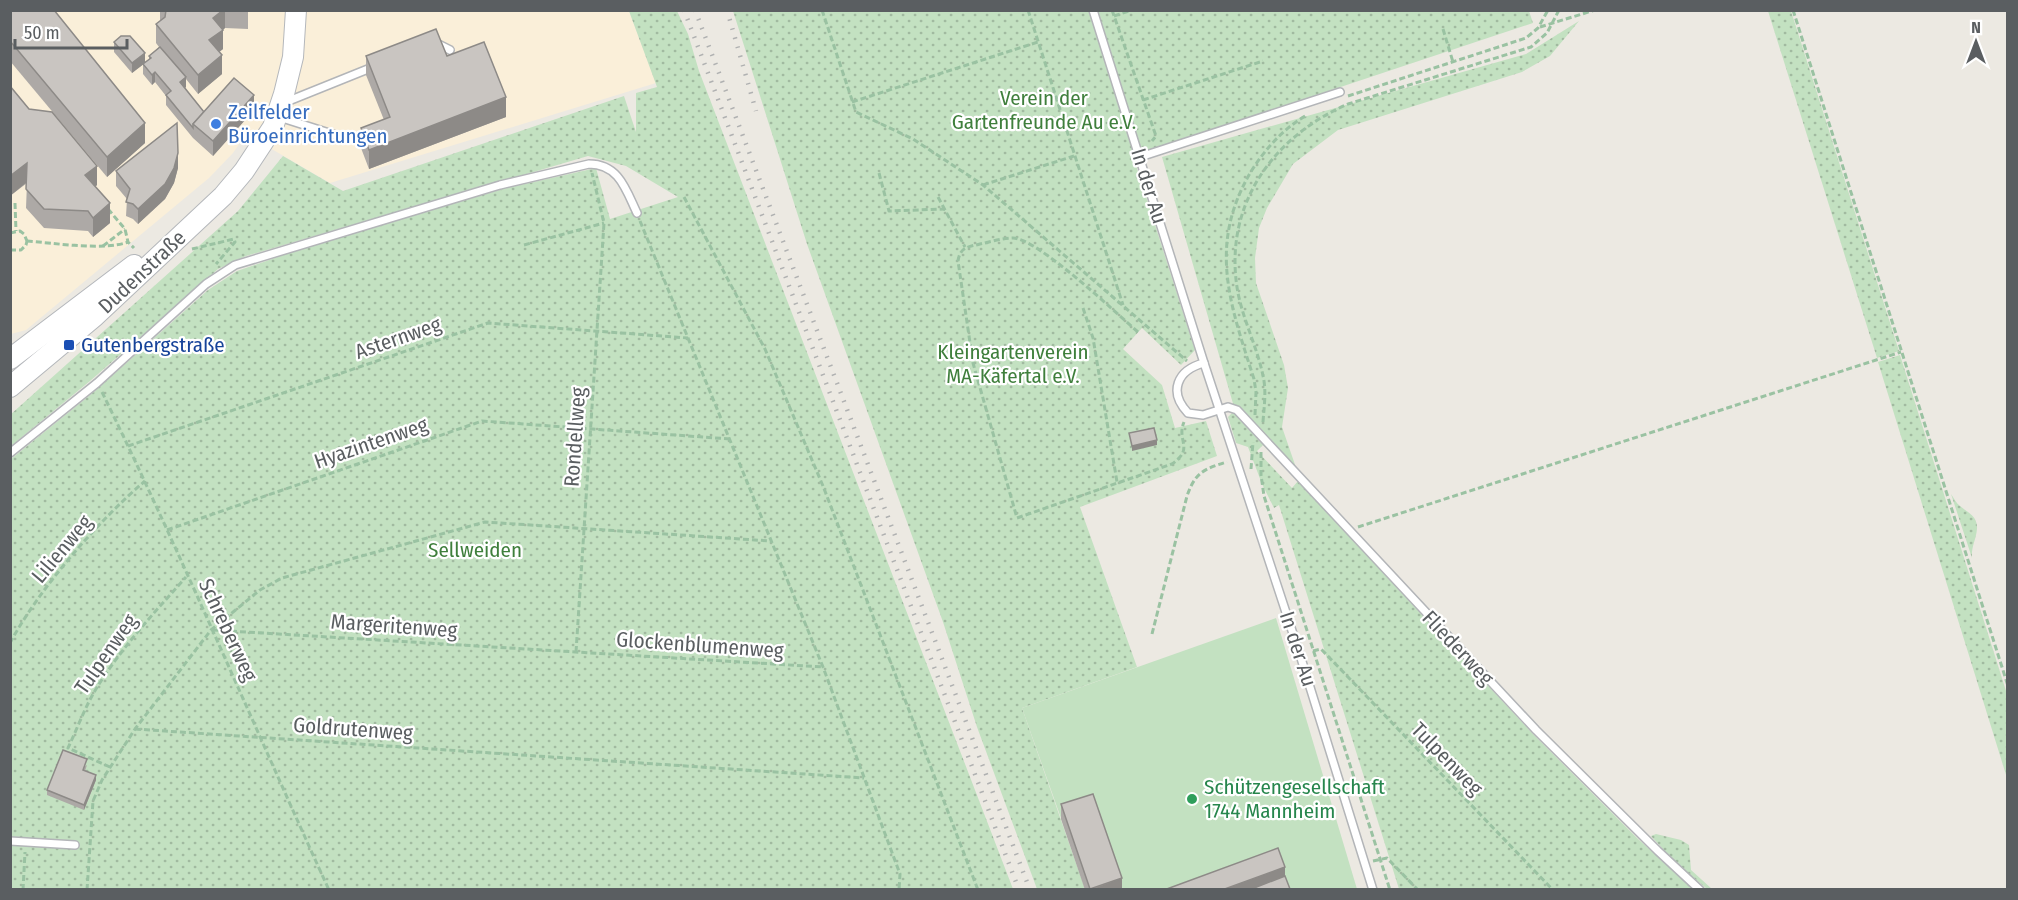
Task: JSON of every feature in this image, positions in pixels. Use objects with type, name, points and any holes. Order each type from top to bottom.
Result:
[{"type":"street","name":"Dudenstraße","points":[[10,387],[95,316],[223,196],[244,171],[273,127],[279,110],[293,57],[296,10]]},
{"type":"street","name":"Dudenstraße","points":[[10,359],[144,257],[190,226]]},
{"type":"lane","name":"In der Au","points":[[1094,10],[1204,363],[1297,644],[1373,890]]},
{"type":"lane","points":[[423,46],[434,42],[450,50]]},
{"type":"lane","points":[[345,138],[298,124],[279,110],[380,64]]},
{"type":"lane","points":[[1140,157],[1341,95]]},
{"type":"lane","points":[[10,453],[97,383],[206,284],[235,265],[500,186],[590,164],[599,164],[614,170],[627,190],[637,213]]},
{"type":"lane","points":[[1204,363],[1193,366],[1183,374],[1176,389],[1179,404],[1188,413],[1203,415],[1220,409]]},
{"type":"lane","name":"Fliederweg","points":[[1220,409],[1228,407],[1238,410],[1348,531],[1536,730],[1700,890]]},
{"type":"lane","points":[[10,841],[75,845]]},
{"type":"path","points":[[822,10],[856,112],[913,139],[983,185],[1193,366]]},
{"type":"path","points":[[1028,10],[1124,307]]},
{"type":"path","points":[[1112,10],[1156,136],[1140,157]]},
{"type":"path","points":[[1114,16],[1132,10]]},
{"type":"path","points":[[1341,95],[1526,38],[1538,28],[1548,10]]},
{"type":"path","points":[[1390,890],[1264,496],[1260,463],[1265,398],[1263,378],[1238,292],[1235,254],[1238,232],[1243,211],[1262,172],[1296,134],[1330,112],[1348,105],[1520,51],[1541,39],[1554,23],[1559,10]]},
{"type":"path","points":[[1538,28],[1595,10]]},
{"type":"path","points":[[1793,10],[2007,686]]},
{"type":"path","points":[[1443,29],[1453,62]]},
{"type":"path","points":[[852,102],[1038,42]]},
{"type":"path","points":[[1143,100],[1263,61]]},
{"type":"path","points":[[1254,429],[1256,392],[1230,301],[1225,255],[1227,238],[1242,187],[1259,160],[1279,137],[1310,113]]},
{"type":"path","points":[[983,185],[1074,156]]},
{"type":"path","name":"Rondellweg","points":[[576,652],[604,223],[590,164]]},
{"type":"path","points":[[879,173],[889,211],[945,209]]},
{"type":"path","points":[[684,197],[765,349],[814,465],[978,890]]},
{"type":"path","points":[[938,197],[964,247]]},
{"type":"path","points":[[15,203],[16,231]]},
{"type":"path","points":[[104,204],[125,229],[128,242],[144,257]]},
{"type":"path","points":[[637,213],[823,668],[900,874],[900,890]]},
{"type":"path","points":[[524,245],[604,223]]},
{"type":"path","points":[[103,246],[125,229]]},
{"type":"path","points":[[10,233],[16,231],[24,234],[27,241],[21,250],[10,250]]},
{"type":"path","points":[[1138,332],[1041,249],[1012,238],[964,247],[959,254],[958,261],[973,363],[1017,518],[1172,464],[1181,458],[1185,450],[1182,426],[1188,413]]},
{"type":"path","points":[[188,250],[234,239],[235,242],[205,276],[206,284]]},
{"type":"path","points":[[27,241],[103,246],[118,246],[128,242]]},
{"type":"path","points":[[1083,308],[1093,338],[1117,482]]},
{"type":"path","name":"Asternweg","points":[[128,446],[488,323],[688,338]]},
{"type":"path","points":[[1348,531],[1901,352]]},
{"type":"path","name":"Schreberweg","points":[[97,383],[145,481],[329,890]]},
{"type":"path","name":"Hyazintenweg","points":[[167,530],[482,421],[730,439]]},
{"type":"path","points":[[1152,634],[1186,496],[1193,479],[1207,468],[1236,459]]},
{"type":"path","name":"Lilienweg","points":[[10,643],[19,626],[64,565],[124,499],[145,481]]},
{"type":"path","points":[[87,890],[93,801],[110,767],[135,729],[211,630],[260,591],[282,578],[485,522],[771,541]]},
{"type":"path","name":"Tulpenweg","points":[[110,767],[68,748],[94,691],[116,659],[145,622],[187,577]]},
{"type":"path","name":"Margeritenweg","points":[[211,630],[576,652]]},
{"type":"path","name":"Tulpenweg","points":[[1321,649],[1553,890]]},
{"type":"path","name":"Glockenblumenweg","points":[[576,652],[823,668]]},
{"type":"path","name":"Goldrutenweg","points":[[135,729],[864,778]]},
{"type":"path","points":[[23,890],[26,842]]},
{"type":"path","points":[[1387,858],[1418,890]]},
{"type":"shaded area","points":[[11,11],[629,11],[656,83],[330,183],[246,134],[233,153],[209,178],[26,330],[11,334]]},
{"type":"green space","name":"Sellweiden","points":[[629,11],[677,11],[688,34],[699,71],[1013,889],[11,889],[11,459],[95,391],[208,290],[237,271],[327,240],[503,189],[596,168],[610,219],[678,197],[626,166],[588,156],[246,256],[218,269],[90,381],[11,446],[10,415],[238,211],[283,156],[343,191],[624,96],[636,132],[636,93],[657,87]]},
{"type":"green space","points":[[733,11],[1529,11],[1533,23],[1133,156],[1195,350],[1181,365],[1142,328],[1123,349],[1162,385],[1175,428],[1206,421],[1217,456],[1080,507],[1137,667],[1022,708],[1085,889],[1037,889],[977,727],[943,622],[807,244]]},
{"type":"green space","points":[[1768,11],[1791,11],[1899,351],[1877,358]]},
{"type":"green space","points":[[1579,21],[1550,56],[1522,72],[1338,130],[1293,164],[1267,208],[1259,228],[1255,258],[1256,283],[1284,365],[1288,388],[1282,427],[1302,485],[1532,733],[1638,839],[1694,889],[1399,889],[1279,505],[1274,508],[1248,447],[1236,443],[1228,417],[1232,413],[1236,414],[1162,157],[1526,54]],"holes":[[[1263,445],[1298,481],[1292,488],[1257,451]]]},
{"type":"green space","points":[[1900,355],[2007,694],[2007,778],[1878,362]]},
{"type":"green space","points":[[1951,494],[1976,521],[1977,529],[1972,558]]},
{"type":"green space","name":"Schützengesellschaft 1744 Mannheim","points":[[1276,618],[1357,889],[1086,889],[1022,708]]},
{"type":"green space","points":[[1656,834],[1681,840],[1689,845],[1691,870],[1712,889],[1707,889],[1674,861],[1651,836]]},
{"type":"building","points":[[10,10],[54,10],[145,123],[107,157],[10,41]]},
{"type":"building","points":[[166,10],[223,10],[213,18],[223,30],[209,40],[222,55],[198,75],[156,24],[165,17]]},
{"type":"building","points":[[436,29],[447,56],[484,42],[506,97],[369,150],[361,128],[390,117],[366,56]]},
{"type":"building","points":[[121,36],[130,36],[145,53],[132,63],[114,42]]},
{"type":"building","points":[[160,47],[186,77],[180,82],[204,112],[193,124],[193,128],[166,95],[171,91],[155,72],[152,75],[143,64]]},
{"type":"building","points":[[234,78],[254,95],[213,141],[193,124]]},
{"type":"building","points":[[10,86],[29,109],[52,112],[97,166],[85,175],[110,203],[93,218],[88,211],[44,209],[26,189],[27,163],[10,176]]},
{"type":"building","points":[[177,123],[178,153],[174,168],[165,184],[138,209],[126,202],[130,189],[116,171]]},
{"type":"building","points":[[1154,428],[1157,440],[1132,446],[1129,433]]},
{"type":"building","points":[[63,750],[87,759],[83,770],[96,775],[84,805],[47,790]]},
{"type":"building","points":[[1093,794],[1122,878],[1090,889],[1061,804]]},
{"type":"building","points":[[1278,848],[1285,867],[1222,890],[1164,890]]},
{"type":"building","points":[[1285,876],[1290,889],[1249,890]]},
{"type":"railway","points":[[684,10],[1019,890]]},
{"type":"railway","points":[[695,10],[1030,890]]},
{"type":"railway","points":[[727,10],[756,111]]},
{"type":"place","name":"Zeilfelder Büroeinrichtungen","points":[[216,124]]},
{"type":"place","name":"Gutenbergstraße","points":[[69,345]]},
{"type":"place","name":"Schützengesellschaft 1744 Mannheim","points":[[1192,799]]},
{"type":"park label","name":"Verein der Gartenfreunde Au e.V.","points":[[1044,110]]},
{"type":"park label","name":"Kleingartenverein MA-Käfertal e.V.","points":[[1013,364]]}]
